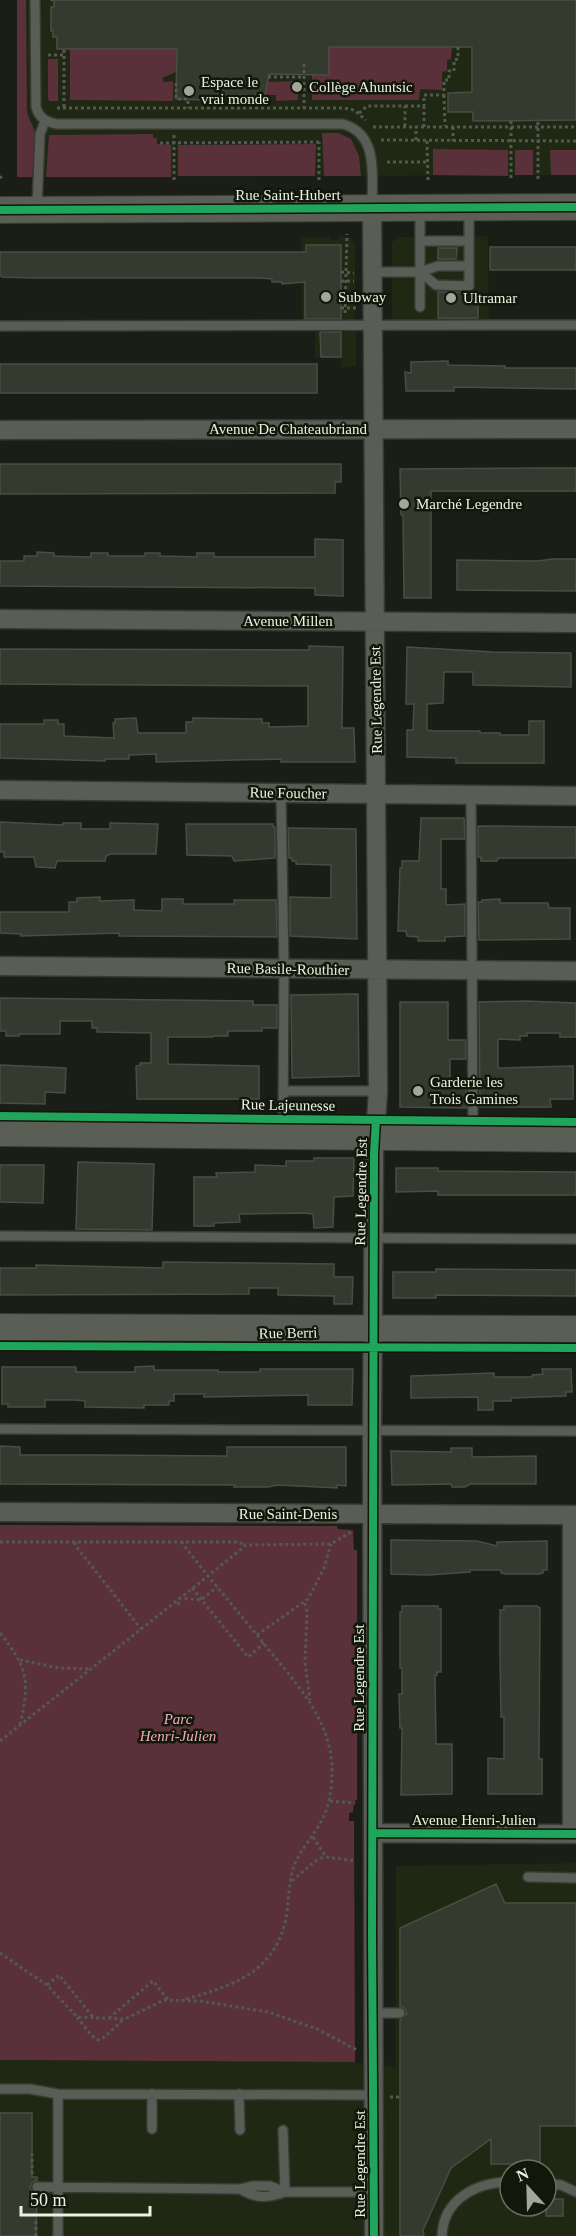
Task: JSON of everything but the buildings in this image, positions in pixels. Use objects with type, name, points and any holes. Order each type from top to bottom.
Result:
[{"type":"main road","name":"Rue Saint-Hubert","points":[[0,210],[576,207]]},
{"type":"main road","name":"Rue Lajeunesse","points":[[0,1133],[576,1139]]},
{"type":"main road","name":"Rue Berri","points":[[0,1327],[576,1329]]},
{"type":"street","name":"Rue Legendre Est","points":[[372,208],[363,275],[374,326],[375,429],[378,1091],[373,1238],[372,1430],[374,2236]]},
{"type":"street","name":"Avenue De Chateaubriand","points":[[0,430],[576,429]]},
{"type":"street","name":"Avenue Millen","points":[[0,619],[576,623]]},
{"type":"street","name":"Rue Foucher","points":[[0,790],[576,796]]},
{"type":"street","name":"Rue Basile-Routhier","points":[[0,966],[576,971]]},
{"type":"street","name":"Rue Saint-Denis","points":[[0,1512],[574,1515]]},
{"type":"street","points":[[574,1515],[574,1834]]},
{"type":"street","name":"Avenue Henri-Julien","points":[[373,1833],[574,1834]]},
{"type":"lane","points":[[35,0],[36,107],[39,115],[45,120],[57,124],[343,124],[358,131],[368,145],[371,157],[372,208]]},
{"type":"lane","points":[[37,210],[40,134],[45,120]]},
{"type":"lane","points":[[420,272],[436,285],[469,286],[469,207]]},
{"type":"lane","points":[[420,208],[420,307]]},
{"type":"lane","points":[[420,241],[469,241]]},
{"type":"lane","points":[[363,275],[420,272],[438,266],[469,266]]},
{"type":"lane","points":[[0,326],[576,325]]},
{"type":"lane","points":[[281,793],[284,969],[283,1135]]},
{"type":"lane","points":[[471,795],[473,1138]]},
{"type":"lane","points":[[283,1091],[378,1091]]},
{"type":"lane","points":[[0,1236],[576,1239]]},
{"type":"lane","points":[[0,1429],[576,1431]]},
{"type":"lane","points":[[528,1877],[576,1878]]},
{"type":"lane","points":[[373,2013],[400,2013]]},
{"type":"lane","points":[[0,2089],[58,2094],[374,2095]]},
{"type":"lane","points":[[58,2094],[58,2236]]},
{"type":"lane","points":[[152,2094],[152,2130]]},
{"type":"lane","points":[[240,2094],[240,2130]]},
{"type":"lane","points":[[283,2130],[285,2192]]},
{"type":"lane","points":[[442,2236],[442,2228],[448,2214],[465,2193],[492,2182],[498,2182]]},
{"type":"lane","points":[[558,2185],[576,2193]]},
{"type":"lane","points":[[37,2187],[129,2190],[240,2189],[252,2197],[271,2197],[285,2192],[374,2192]]},
{"type":"path","points":[[46,2],[52,1]]},
{"type":"path","points":[[444,126],[444,80],[449,80],[449,71],[454,71],[454,60],[458,60],[458,47]]},
{"type":"path","points":[[64,49],[64,108]]},
{"type":"path","points":[[46,55],[64,55]]},
{"type":"path","points":[[304,64],[304,108]]},
{"type":"path","points":[[304,69],[311,69]]},
{"type":"path","points":[[268,77],[304,77]]},
{"type":"path","points":[[175,108],[176,83],[176,99],[188,99],[188,108]]},
{"type":"path","points":[[424,127],[424,95],[444,95]]},
{"type":"path","points":[[359,114],[367,106],[424,106]]},
{"type":"path","points":[[405,106],[405,126]]},
{"type":"path","points":[[538,120],[538,179]]},
{"type":"path","points":[[511,121],[511,179]]},
{"type":"path","points":[[453,126],[453,141]]},
{"type":"path","points":[[373,127],[576,127]]},
{"type":"path","points":[[416,127],[416,141]]},
{"type":"path","points":[[174,133],[174,180]]},
{"type":"path","points":[[319,135],[319,180]]},
{"type":"path","points":[[427,141],[428,180]]},
{"type":"path","points":[[160,142],[319,142]]},
{"type":"path","points":[[387,162],[428,162]]},
{"type":"path","points":[[0,176],[3,181]]},
{"type":"path","points":[[345,321],[343,250],[347,234]]},
{"type":"path","points":[[343,272],[363,275]]},
{"type":"path","points":[[343,281],[363,275]]},
{"type":"path","points":[[343,297],[357,297]]},
{"type":"path","points":[[343,308],[358,309]]},
{"type":"path","points":[[0,1542],[331,1544],[355,1529]]},
{"type":"path","points":[[75,1542],[75,1545],[141,1629]]},
{"type":"path","points":[[182,1543],[310,1701],[321,1723],[329,1748],[332,1772],[329,1801],[313,1837],[295,1864],[282,1930],[275,1948],[266,1960],[232,1984],[186,1999]]},
{"type":"path","points":[[257,1635],[308,1599],[324,1568],[331,1544]]},
{"type":"path","points":[[0,1741],[246,1545]]},
{"type":"path","points":[[180,1598],[201,1600],[217,1587]]},
{"type":"path","points":[[192,1588],[248,1657],[264,1643]]},
{"type":"path","points":[[178,1605],[180,1598]]},
{"type":"path","points":[[304,1603],[307,1612],[306,1670],[310,1701]]},
{"type":"path","points":[[0,1633],[20,1660],[26,1680],[21,1725]]},
{"type":"path","points":[[20,1660],[58,1668],[90,1669]]},
{"type":"path","points":[[329,1801],[355,1803]]},
{"type":"path","points":[[313,1837],[329,1859],[356,1861]]},
{"type":"path","points":[[291,1882],[314,1862],[325,1856]]},
{"type":"path","points":[[0,1953],[47,1985],[98,2040],[125,2019],[153,2004],[186,1999],[237,2005],[268,2012],[318,2029],[357,2050]]},
{"type":"path","points":[[47,1985],[59,1975],[94,2018]]},
{"type":"path","points":[[108,2018],[153,1981],[168,2000]]},
{"type":"path","points":[[114,2013],[116,2007]]},
{"type":"path","points":[[76,2017],[125,2019]]},
{"type":"path","points":[[393,2097],[400,2097]]},
{"type":"path","points":[[32,2154],[32,2174]]},
{"type":"path","points":[[36,2221],[36,2236]]},
{"type":"shaded area","name":"Collège Ahuntsic","points":[[17,0],[576,0],[576,175],[17,177]]},
{"type":"shaded area","points":[[339,236],[352,238],[355,245],[355,321],[302,321],[301,237],[330,237],[331,240],[339,240]]},
{"type":"shaded area","points":[[488,236],[489,320],[392,320],[392,242],[400,237]]},
{"type":"shaded area","points":[[356,331],[356,366],[341,367],[341,357],[315,357],[315,332]]},
{"type":"shaded area","points":[[576,1863],[576,2236],[0,2236],[0,2060],[355,2062],[395,2067],[396,1866]]},
{"type":"green space","points":[[17,0],[26,0],[27,111],[36,138],[32,177],[17,177]]},
{"type":"green space","points":[[329,47],[452,47],[451,59],[447,60],[447,71],[442,72],[442,90],[420,89],[419,100],[312,100],[312,75],[329,74]]},
{"type":"green space","points":[[70,49],[177,49],[176,72],[162,78],[164,82],[173,81],[173,101],[70,100]]},
{"type":"green space","points":[[48,59],[58,59],[58,101],[49,101],[48,97]]},
{"type":"green space","points":[[298,81],[298,100],[276,101],[276,95],[265,95],[268,82]]},
{"type":"green space","points":[[322,133],[338,133],[351,139],[359,156],[361,176],[324,176]]},
{"type":"green space","points":[[153,134],[153,138],[157,138],[157,144],[171,145],[171,177],[46,177],[49,135]]},
{"type":"green space","points":[[316,144],[315,176],[178,176],[178,145]]},
{"type":"green space","points":[[433,149],[508,150],[508,176],[433,175]]},
{"type":"green space","points":[[515,150],[533,150],[533,175],[515,175]]},
{"type":"green space","points":[[550,150],[576,150],[576,175],[551,175]]},
{"type":"green space","name":"Parc Henri-Julien","points":[[0,1525],[337,1526],[338,1529],[353,1530],[354,1550],[357,1550],[357,1800],[354,1801],[353,1812],[349,1813],[349,1821],[354,1821],[355,2062],[0,2060]]},
{"type":"cycle path","points":[[0,210],[576,207]]},
{"type":"cycle path","points":[[0,1116],[576,1122]]},
{"type":"cycle path","points":[[374,2236],[372,1936],[374,1154],[376,1120]]},
{"type":"cycle path","points":[[0,1346],[576,1348]]},
{"type":"cycle path","points":[[373,1833],[576,1834]]},
{"type":"place","name":"Collège Ahuntsic","points":[[297,87]]},
{"type":"place","name":"Espace le vrai monde","points":[[189,91]]},
{"type":"place","name":"Subway","points":[[326,297]]},
{"type":"place","name":"Ultramar","points":[[451,298]]},
{"type":"place","name":"Marché Legendre","points":[[404,504]]},
{"type":"place","name":"Garderie les Trois Gamines","points":[[418,1091]]}]
